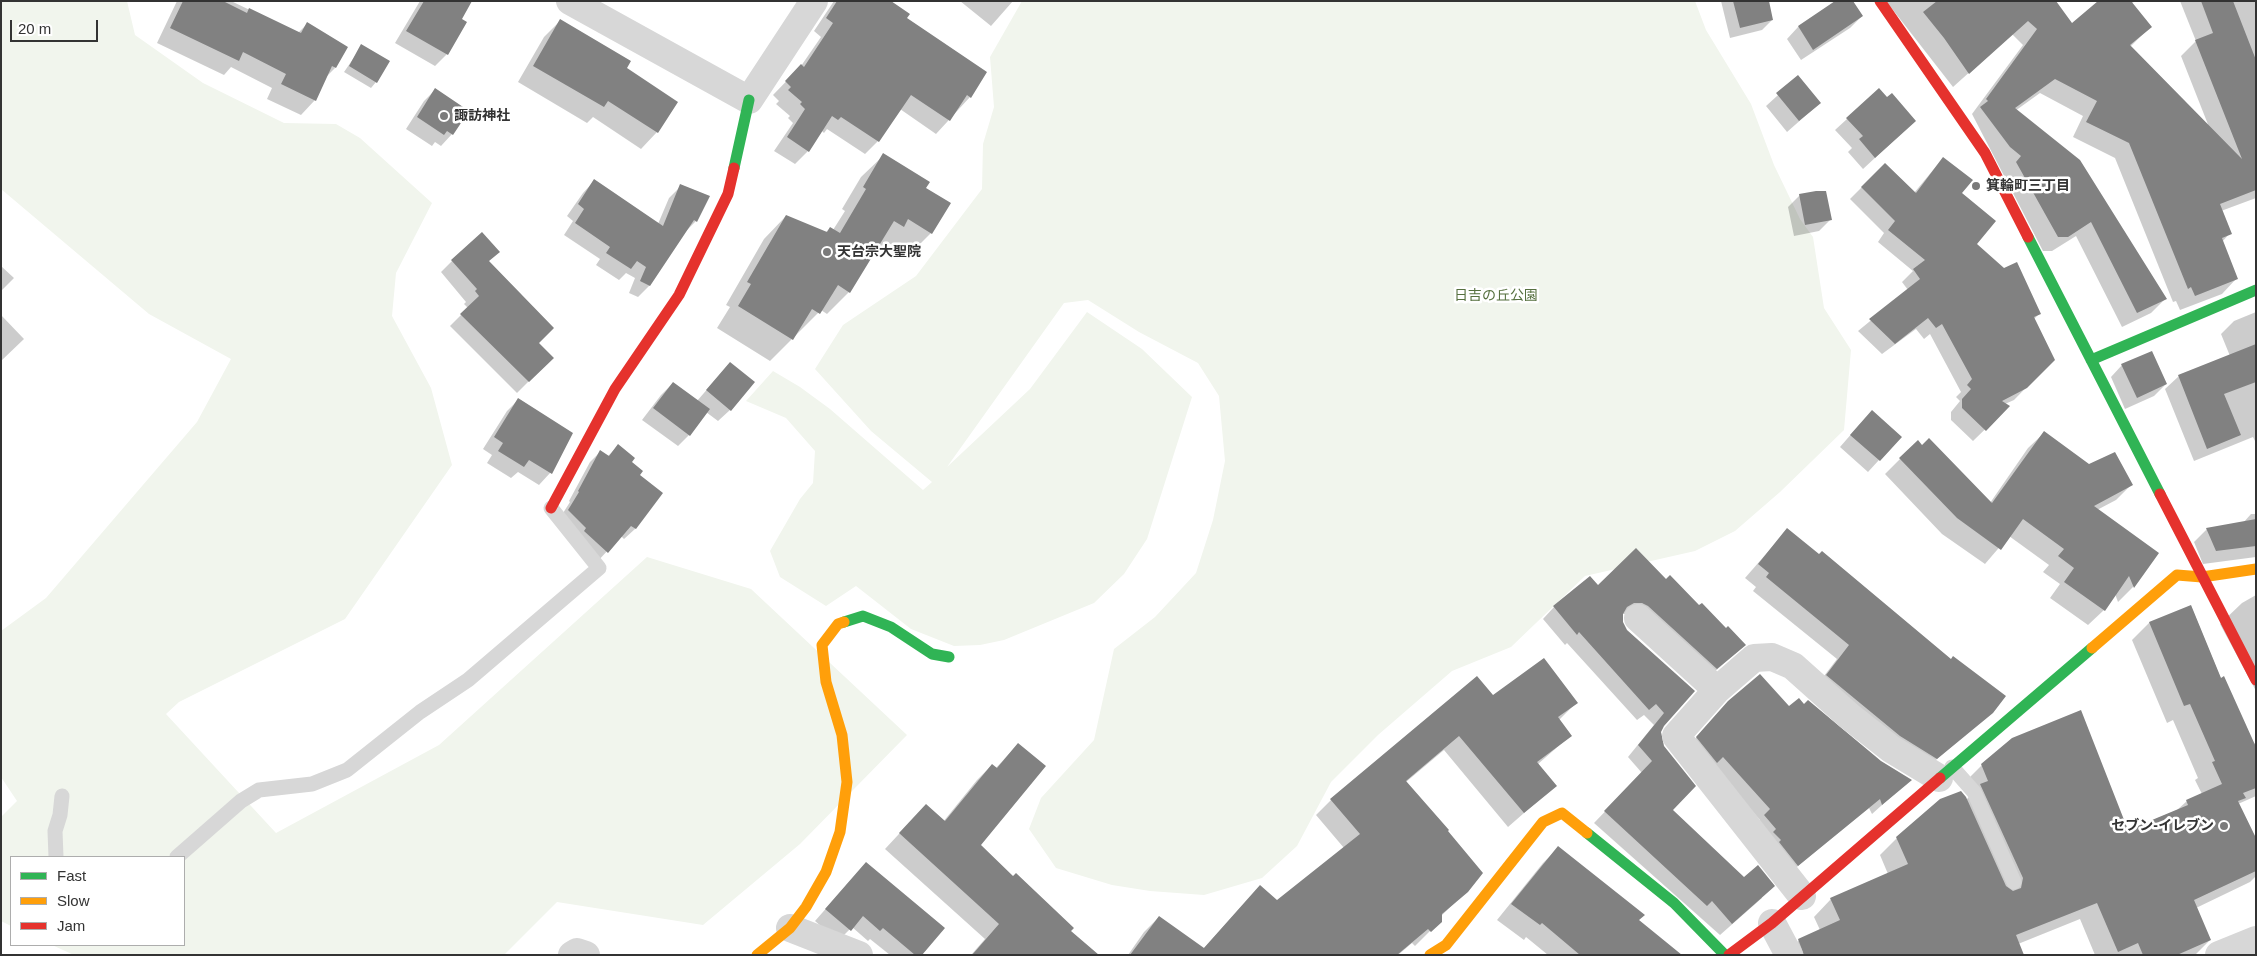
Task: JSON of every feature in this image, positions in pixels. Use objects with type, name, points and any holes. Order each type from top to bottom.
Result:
[{"type":"street","points":[[570,1],[749,100]]},
{"type":"street","points":[[551,508],[615,389],[679,295],[728,194],[749,100],[814,1]]},
{"type":"street","points":[[1889,4],[1985,153],[2256,680]]},
{"type":"street","points":[[2091,360],[2256,290]]},
{"type":"street","points":[[1729,955],[1772,922],[2177,575],[2202,577],[2256,568]]},
{"type":"street","points":[[757,955],[790,928],[806,907],[826,872],[840,832],[846,782],[842,735],[826,682],[822,645],[838,624],[863,616],[890,627],[932,654],[949,657]]},
{"type":"street","points":[[1638,618],[1717,690]]},
{"type":"street","points":[[1802,896],[1676,736],[1717,690],[1754,658],[1772,657],[1793,666],[1848,716],[1890,749],[1945,773]]},
{"type":"street","points":[[1430,955],[1446,945],[1543,822],[1562,813],[1674,903],[1724,955]]},
{"type":"street","points":[[1772,922],[1788,955]]},
{"type":"street","points":[[790,928],[859,955]]},
{"type":"street","points":[[2219,955],[2256,940]]},
{"type":"street","points":[[572,955],[577,952],[586,955]]},
{"type":"lane","points":[[178,856],[241,801],[259,790],[312,784],[346,770],[420,712],[468,680],[599,568],[551,508]]},
{"type":"lane","points":[[1945,773],[1974,792],[2014,882]]},
{"type":"lane","points":[[56,856],[55,831],[60,815],[62,796]]},
{"type":"green space","points":[[1,1],[127,1],[135,35],[203,83],[284,123],[336,124],[360,138],[432,203],[396,273],[392,316],[431,388],[452,465],[345,619],[179,702],[166,714],[276,833],[439,745],[647,557],[751,589],[907,735],[800,844],[703,925],[557,902],[504,955],[74,955],[54,946],[185,946],[185,856],[10,856],[10,926],[1,921],[1,817],[17,801],[1,777],[1,631],[46,598],[197,422],[231,359],[149,314],[1,189]]},
{"type":"green space","name":"日吉の丘公園","points":[[1022,1],[1695,1],[1706,30],[1751,104],[1774,165],[1800,219],[1813,237],[1824,308],[1851,350],[1844,430],[1780,492],[1735,531],[1695,551],[1585,576],[1511,647],[1452,671],[1378,735],[1331,782],[1297,846],[1262,878],[1204,895],[1150,891],[1112,885],[1056,868],[1029,829],[1041,798],[1094,740],[1114,649],[1155,617],[1196,573],[1213,520],[1225,461],[1219,396],[1198,363],[1139,332],[1088,300],[1064,303],[947,467],[1030,389],[1087,312],[1142,349],[1192,397],[1147,539],[1124,574],[1094,603],[1004,640],[980,645],[954,646],[911,629],[856,586],[826,606],[780,577],[770,551],[800,499],[813,483],[815,451],[786,418],[746,401],[773,371],[800,387],[830,409],[923,490],[932,482],[871,431],[815,369],[843,325],[916,276],[982,189],[983,144],[994,107],[990,57]]},
{"type":"building","points":[[183,1],[223,1],[247,13],[249,8],[301,33],[307,22],[348,47],[336,68],[332,66],[316,101],[281,84],[286,74],[243,52],[239,61],[170,28]]},
{"type":"building","points":[[424,1],[472,1],[462,19],[467,22],[448,55],[406,31]]},
{"type":"building","points":[[837,1],[891,1],[910,14],[907,18],[987,72],[971,98],[967,95],[950,121],[911,95],[879,142],[841,117],[838,120],[832,116],[809,152],[787,137],[805,109],[800,104],[802,102],[788,90],[791,87],[785,81],[801,64],[804,67],[833,23],[826,18]]},
{"type":"building","points":[[1733,1],[1769,1],[1773,20],[1740,28]]},
{"type":"building","points":[[1835,1],[1853,1],[1863,16],[1813,50],[1798,26]]},
{"type":"building","points":[[1937,1],[2056,1],[2072,23],[2098,1],[2131,1],[2152,27],[2130,45],[2242,159],[2195,40],[2213,33],[2201,1],[2233,1],[2256,60],[2256,190],[2220,204],[2232,234],[2222,238],[2238,279],[2195,296],[2191,287],[2188,289],[2129,143],[2086,122],[2097,101],[2055,79],[2015,108],[2080,160],[2167,299],[2137,313],[2091,222],[2068,237],[2058,237],[2016,162],[2021,156],[2010,147],[1980,107],[1988,101],[1986,99],[2037,29],[2028,21],[1969,74],[1923,12]]},
{"type":"building","points":[[560,19],[631,61],[627,68],[678,102],[658,133],[608,101],[604,107],[533,66]]},
{"type":"building","points":[[361,44],[390,61],[377,83],[349,66]]},
{"type":"building","points":[[1798,75],[1821,103],[1799,121],[1776,93]]},
{"type":"building","points":[[435,88],[469,111],[453,135],[447,131],[444,135],[417,117]]},
{"type":"building","points":[[1879,88],[1887,97],[1892,93],[1916,121],[1875,158],[1859,139],[1863,136],[1846,118]]},
{"type":"building","points":[[883,153],[930,182],[926,188],[951,203],[932,234],[908,219],[904,227],[894,221],[850,293],[838,285],[820,314],[812,309],[793,340],[738,306],[751,284],[747,282],[786,215],[827,232],[830,227],[840,233],[866,189],[863,187]]},
{"type":"building","points":[[1943,157],[1973,180],[1962,193],[1996,221],[1977,244],[2004,268],[2017,262],[2041,314],[2034,317],[2055,360],[2027,388],[2002,401],[2010,406],[1986,431],[1962,408],[1962,399],[1971,389],[1967,385],[1972,379],[1942,324],[1936,328],[1928,318],[1895,344],[1869,319],[1920,279],[1913,269],[1925,260],[1888,230],[1895,221],[1861,187],[1885,163],[1916,193]]},
{"type":"building","points":[[594,179],[663,226],[680,184],[710,196],[697,222],[694,220],[650,286],[640,281],[646,267],[637,261],[631,269],[606,253],[610,247],[575,223],[584,209],[578,204]]},
{"type":"building","points":[[1826,191],[1832,220],[1805,225],[1799,194]]},
{"type":"building","points":[[482,232],[500,252],[489,261],[554,328],[539,343],[554,358],[529,382],[460,314],[479,296],[475,291],[477,289],[451,260]]},
{"type":"building","points":[[2256,344],[2256,382],[2224,394],[2241,435],[2207,449],[2178,375]]},
{"type":"building","points":[[2152,351],[2167,384],[2137,398],[2121,364]]},
{"type":"building","points":[[730,362],[755,382],[731,411],[706,390]]},
{"type":"building","points":[[673,382],[710,409],[690,436],[653,408]]},
{"type":"building","points":[[518,398],[573,433],[552,474],[529,460],[524,467],[498,451],[503,443],[494,437]]},
{"type":"building","points":[[1872,410],[1902,437],[1880,461],[1850,435]]},
{"type":"building","points":[[2044,431],[2089,464],[2115,452],[2133,485],[2094,506],[2159,553],[2134,588],[2129,576],[2105,611],[2064,582],[2074,568],[2058,556],[2064,549],[2023,519],[2001,550],[1957,518],[1899,458],[1918,440],[1922,445],[1929,438],[1992,503]]},
{"type":"building","points":[[618,444],[635,458],[632,462],[643,471],[640,475],[663,493],[636,529],[631,526],[608,553],[584,531],[586,528],[568,510],[600,450],[609,456]]},
{"type":"building","points":[[2256,519],[2256,546],[2216,551],[2206,528]]},
{"type":"building","points":[[1787,528],[1819,554],[1822,551],[1951,659],[1953,656],[2006,696],[1993,713],[1937,759],[1900,736],[1826,675],[1849,645],[1766,577],[1769,573],[1758,564]]},
{"type":"building","points":[[1636,548],[1666,579],[1670,575],[1699,605],[1702,603],[1726,628],[1728,626],[1746,645],[1717,669],[1648,606],[1642,603],[1634,603],[1627,607],[1623,614],[1623,622],[1627,630],[1695,691],[1664,726],[1661,732],[1664,746],[1696,786],[1673,810],[1744,877],[1758,865],[1775,886],[1732,924],[1712,901],[1707,906],[1604,811],[1652,761],[1638,745],[1664,713],[1656,704],[1649,710],[1579,632],[1577,635],[1553,606],[1590,576],[1598,585]]},
{"type":"building","points":[[2191,605],[2221,678],[2224,676],[2256,747],[2256,788],[2243,793],[2246,798],[2238,801],[2256,838],[2256,871],[2194,900],[2211,940],[2177,955],[2143,955],[2138,943],[2118,952],[2097,903],[2016,935],[2024,955],[1804,955],[1798,939],[1840,920],[1830,898],[1908,864],[1896,837],[1940,799],[1961,791],[1966,797],[2006,886],[2013,891],[2021,888],[2023,878],[1980,784],[1988,781],[1981,764],[2012,738],[2081,710],[2128,830],[2188,805],[2186,800],[2222,784],[2212,762],[2215,761],[2190,704],[2184,706],[2149,622]]},
{"type":"building","points":[[1544,658],[1578,703],[1558,717],[1572,736],[1537,762],[1557,786],[1524,813],[1459,736],[1406,781],[1449,830],[1483,873],[1468,892],[1442,914],[1442,922],[1431,932],[1428,929],[1397,955],[1130,955],[1159,916],[1204,948],[1260,885],[1277,900],[1360,834],[1330,799],[1477,676],[1493,695]]},
{"type":"building","points":[[1760,674],[1789,706],[1799,698],[1804,704],[1808,700],[1881,761],[1912,780],[1882,805],[1880,799],[1798,866],[1779,842],[1781,840],[1773,832],[1776,829],[1764,815],[1770,809],[1723,757],[1717,763],[1696,737],[1728,701]]},
{"type":"building","points":[[1018,743],[1046,766],[981,845],[1013,876],[1016,873],[1074,928],[1071,931],[1099,955],[972,955],[999,924],[899,833],[926,804],[945,821],[992,764],[997,768]]},
{"type":"building","points":[[1558,846],[1645,915],[1639,920],[1682,955],[1580,955],[1542,923],[1540,925],[1511,904]]},
{"type":"building","points":[[866,862],[945,928],[922,955],[915,955],[883,928],[880,931],[863,916],[851,931],[825,909]]},
{"type":"traffic: fast","points":[[734,168],[749,100]]},
{"type":"traffic: fast","points":[[2028,237],[2160,494]]},
{"type":"traffic: fast","points":[[2091,360],[2256,290]]},
{"type":"traffic: fast","points":[[844,622],[863,616],[891,627],[932,654],[949,657]]},
{"type":"traffic: fast","points":[[1940,778],[2092,648]]},
{"type":"traffic: fast","points":[[1587,833],[1674,903],[1725,955]]},
{"type":"traffic: slow","points":[[2092,648],[2177,575],[2202,577],[2256,569]]},
{"type":"traffic: slow","points":[[757,955],[790,928],[806,907],[826,872],[840,832],[847,782],[842,735],[826,682],[822,645],[838,624],[844,622]]},
{"type":"traffic: slow","points":[[1430,955],[1446,945],[1543,822],[1562,813],[1587,833]]},
{"type":"traffic: jam","points":[[1880,1],[1985,153],[2028,237]]},
{"type":"traffic: jam","points":[[551,508],[615,389],[679,295],[728,194],[734,168]]},
{"type":"traffic: jam","points":[[2160,494],[2256,680]]},
{"type":"traffic: jam","points":[[1729,955],[1772,923],[1940,778]]},
{"type":"place","name":"諏訪神社","points":[[444,116]]},
{"type":"place","name":"箕輪町三丁目","points":[[1976,186]]},
{"type":"place","name":"天台宗大聖院","points":[[827,252]]},
{"type":"place","name":"セブン-イレブン","points":[[2224,826]]}]
